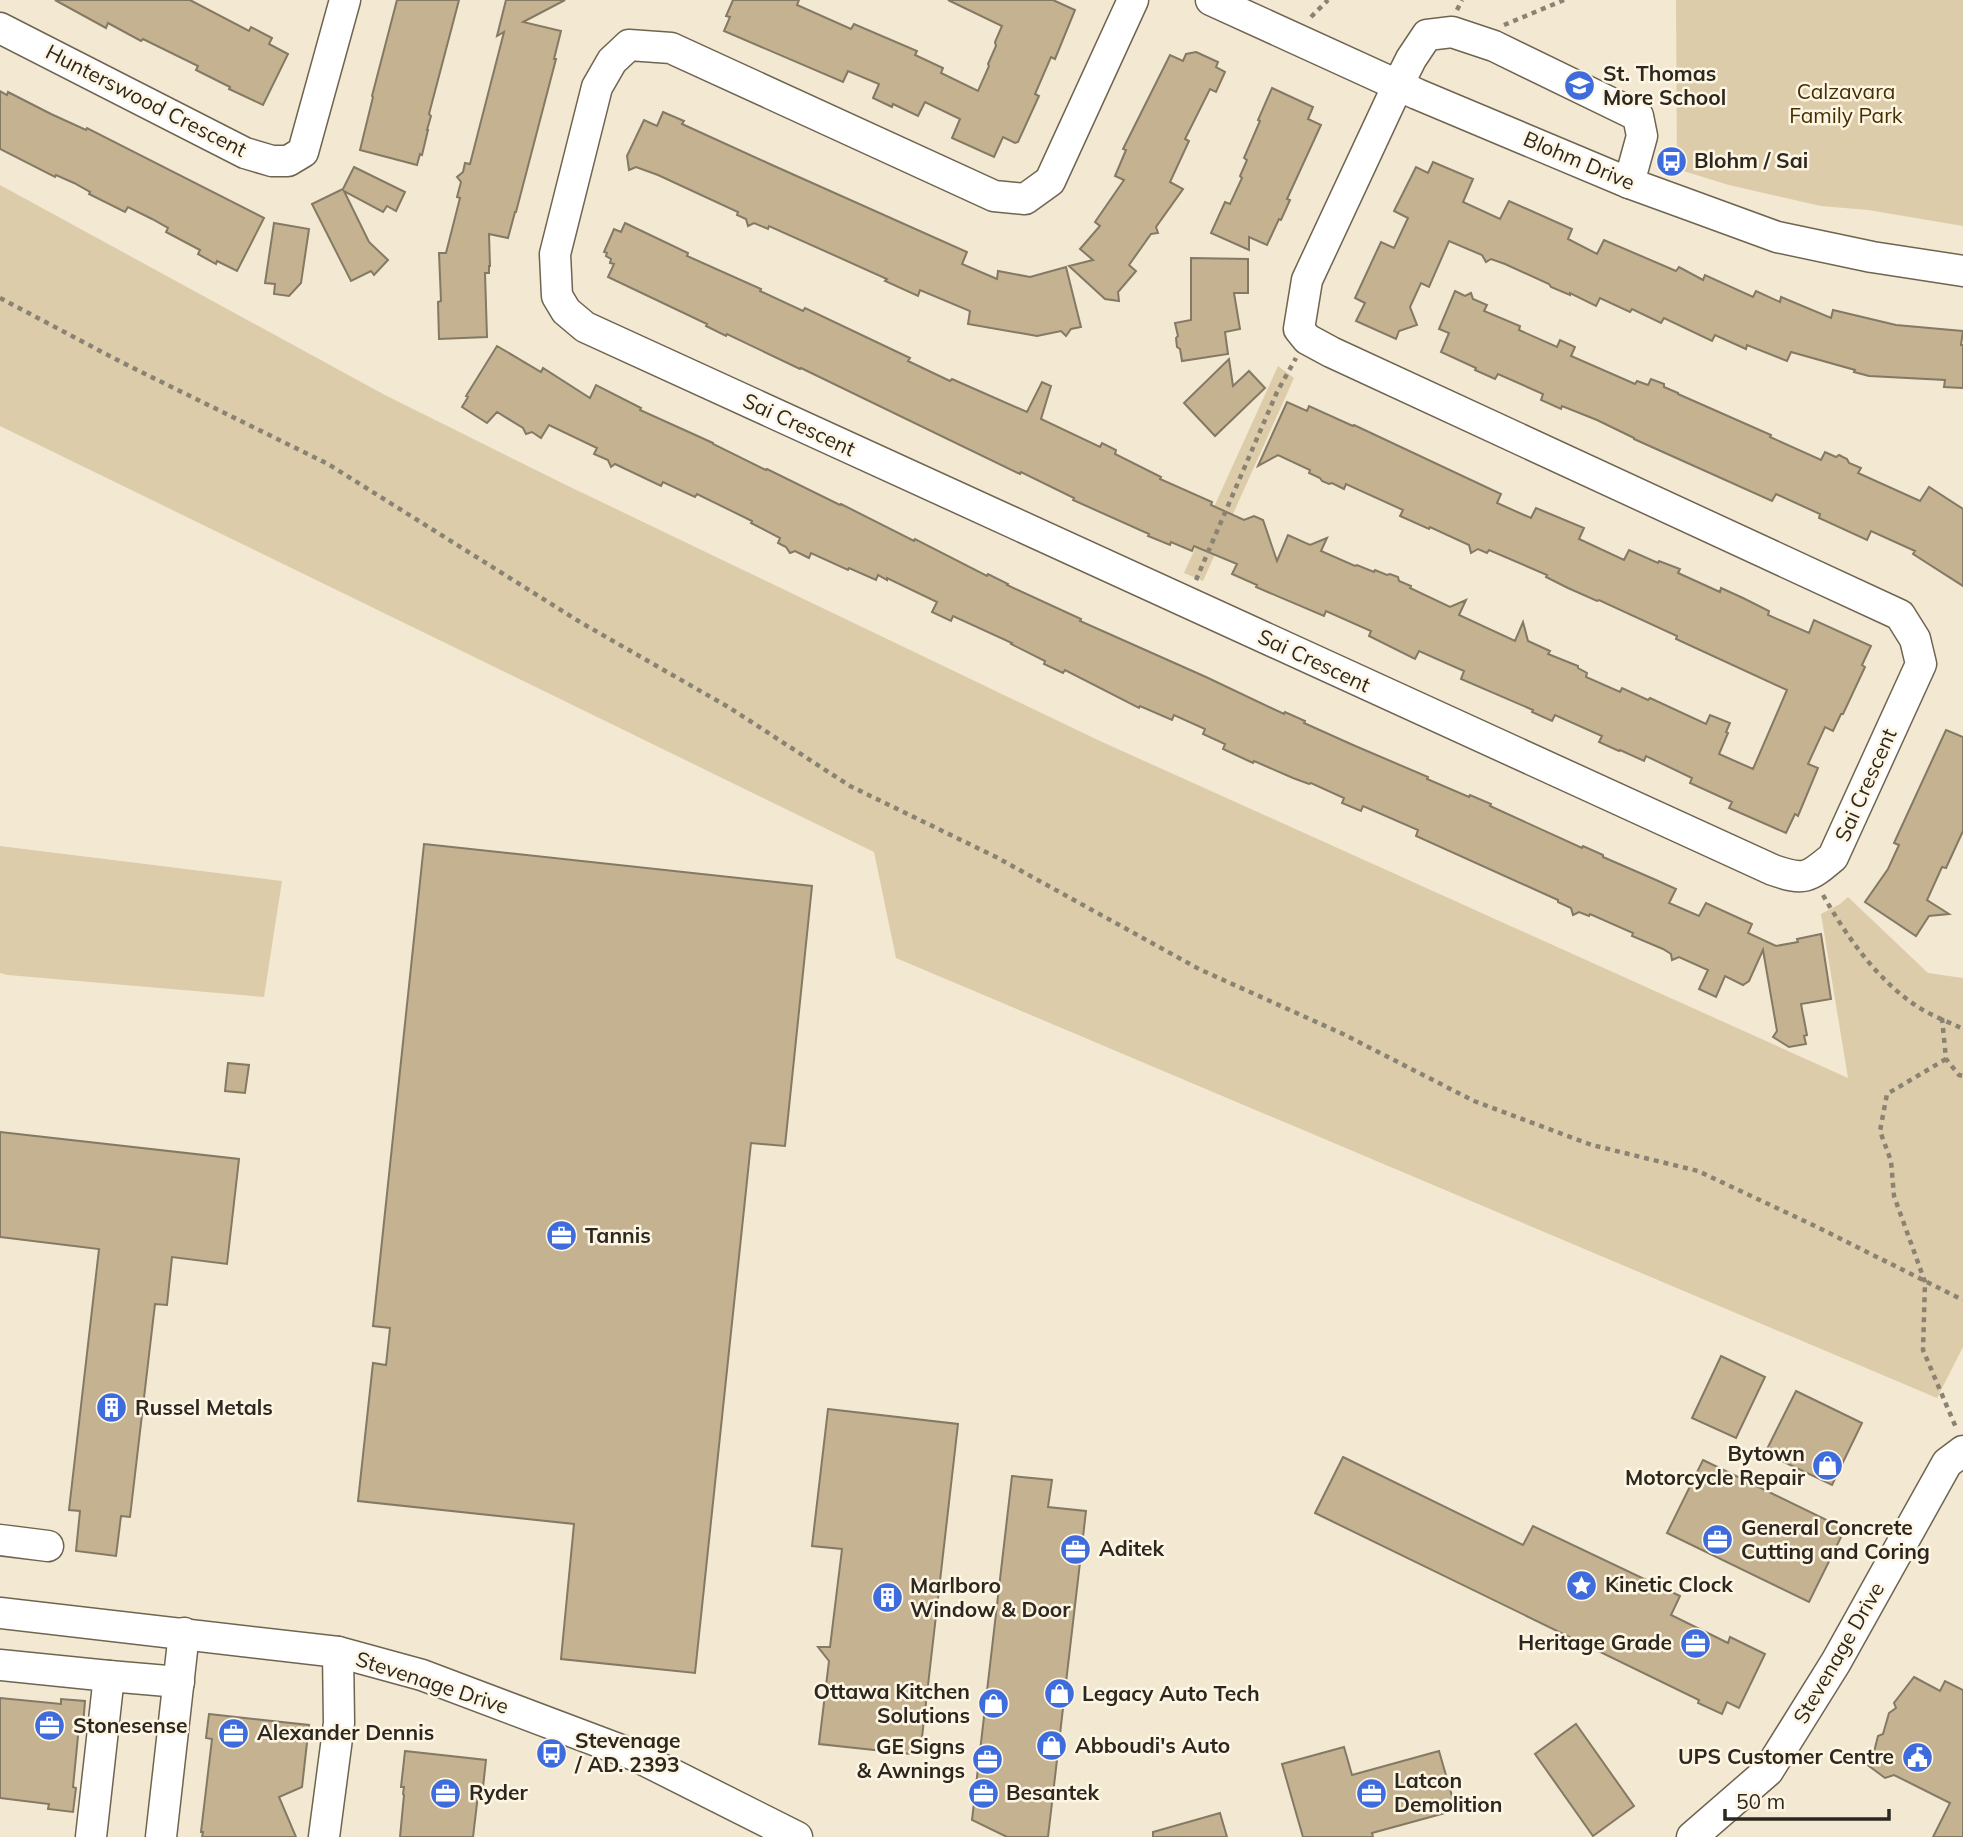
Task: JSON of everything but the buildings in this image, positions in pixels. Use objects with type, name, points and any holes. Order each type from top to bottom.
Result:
[{"type":"street","name":"Hunterswood Crescent","points":[[0,28],[244,153],[272,161],[288,161],[303,152],[345,0]]},
{"type":"street","name":"Sai Crescent","points":[[1133,0],[1050,181],[1025,199],[993,196],[671,48],[629,45],[612,61],[597,87],[555,254],[557,296],[566,311],[585,327],[1773,870],[1794,877],[1812,875],[1833,857],[1921,664],[1915,639],[1900,615],[1307,339]]},
{"type":"street","name":"Blohm Drive","points":[[1211,0],[1398,85],[1629,183],[1777,237],[1872,257],[1963,271]]},
{"type":"street","points":[[1307,339],[1299,329],[1307,280],[1398,85],[1427,35],[1451,32],[1494,46],[1638,117],[1642,136],[1629,183]]},
{"type":"street","name":"Stevenage Drive","points":[[1692,1837],[1768,1772],[1836,1662],[1960,1441]]},
{"type":"street","points":[[0,1539],[48,1546]]},
{"type":"street","name":"Stevenage Drive","points":[[0,1613],[338,1652],[422,1675],[634,1755],[797,1837]]},
{"type":"street","points":[[161,1837],[184,1633]]},
{"type":"street","points":[[324,1837],[339,1723],[338,1652]]},
{"type":"street","points":[[0,1665],[179,1682]]},
{"type":"street","points":[[91,1837],[108,1676]]},
{"type":"path","points":[[1311,17],[1328,0]]},
{"type":"path","points":[[1494,46],[1505,23],[1564,0]]},
{"type":"path","points":[[0,298],[123,363],[328,464],[580,622],[730,708],[850,786],[996,857],[1199,969],[1343,1034],[1474,1101],[1592,1145],[1698,1171],[1963,1300]]},
{"type":"path","points":[[1186,602],[1277,392],[1307,339]]},
{"type":"path","points":[[1812,875],[1832,910],[1876,973],[1919,1008],[1963,1028]]},
{"type":"path","points":[[1942,1018],[1946,1059],[1959,1075],[1963,1076]]},
{"type":"path","points":[[1946,1059],[1887,1094],[1880,1131],[1891,1161],[1894,1196],[1925,1282],[1923,1350],[1960,1441]]},
{"type":"green space","name":"Calzavara Family Park","points":[[1676,0],[1963,0],[1963,226],[1868,210],[1821,206],[1729,185],[1677,169]]},
{"type":"green space","points":[[0,185],[383,394],[564,484],[1100,741],[1848,1078],[1821,914],[1848,897],[1928,973],[1963,978],[1963,1347],[1937,1398],[896,958],[874,852],[0,426]]},
{"type":"green space","points":[[1278,366],[1294,378],[1203,581],[1184,573]]},
{"type":"green space","points":[[0,846],[282,881],[264,997],[0,973]]},
{"type":"place","name":"St. Thomas More School","points":[[1580,86]]},
{"type":"place","name":"Blohm / Sai","points":[[1671,161]]},
{"type":"place","name":"Tannis","points":[[562,1236]]},
{"type":"place","name":"Russel Metals","points":[[112,1408]]},
{"type":"place","name":"Bytown Motorcycle Repair","points":[[1828,1466]]},
{"type":"place","name":"General Concrete Cutting and Coring","points":[[1718,1540]]},
{"type":"place","name":"Aditek","points":[[1076,1549]]},
{"type":"place","name":"Kinetic Clock","points":[[1582,1585]]},
{"type":"place","name":"Marlboro Window & Door","points":[[887,1598]]},
{"type":"place","name":"Heritage Grade","points":[[1695,1643]]},
{"type":"place","name":"Legacy Auto Tech","points":[[1059,1694]]},
{"type":"place","name":"Ottawa Kitchen Solutions","points":[[993,1704]]},
{"type":"place","name":"Stonesense","points":[[50,1726]]},
{"type":"place","name":"Alexander Dennis","points":[[234,1733]]},
{"type":"place","name":"Abboudi's Auto","points":[[1052,1746]]},
{"type":"place","name":"Stevenage / AD. 2393","points":[[552,1753]]},
{"type":"place","name":"UPS Customer Centre","points":[[1917,1757]]},
{"type":"place","name":"GE Signs & Awnings","points":[[988,1759]]},
{"type":"place","name":"Ryder","points":[[446,1793]]},
{"type":"place","name":"Besantek","points":[[983,1793]]},
{"type":"place","name":"Latcon Demolition","points":[[1371,1793]]}]
